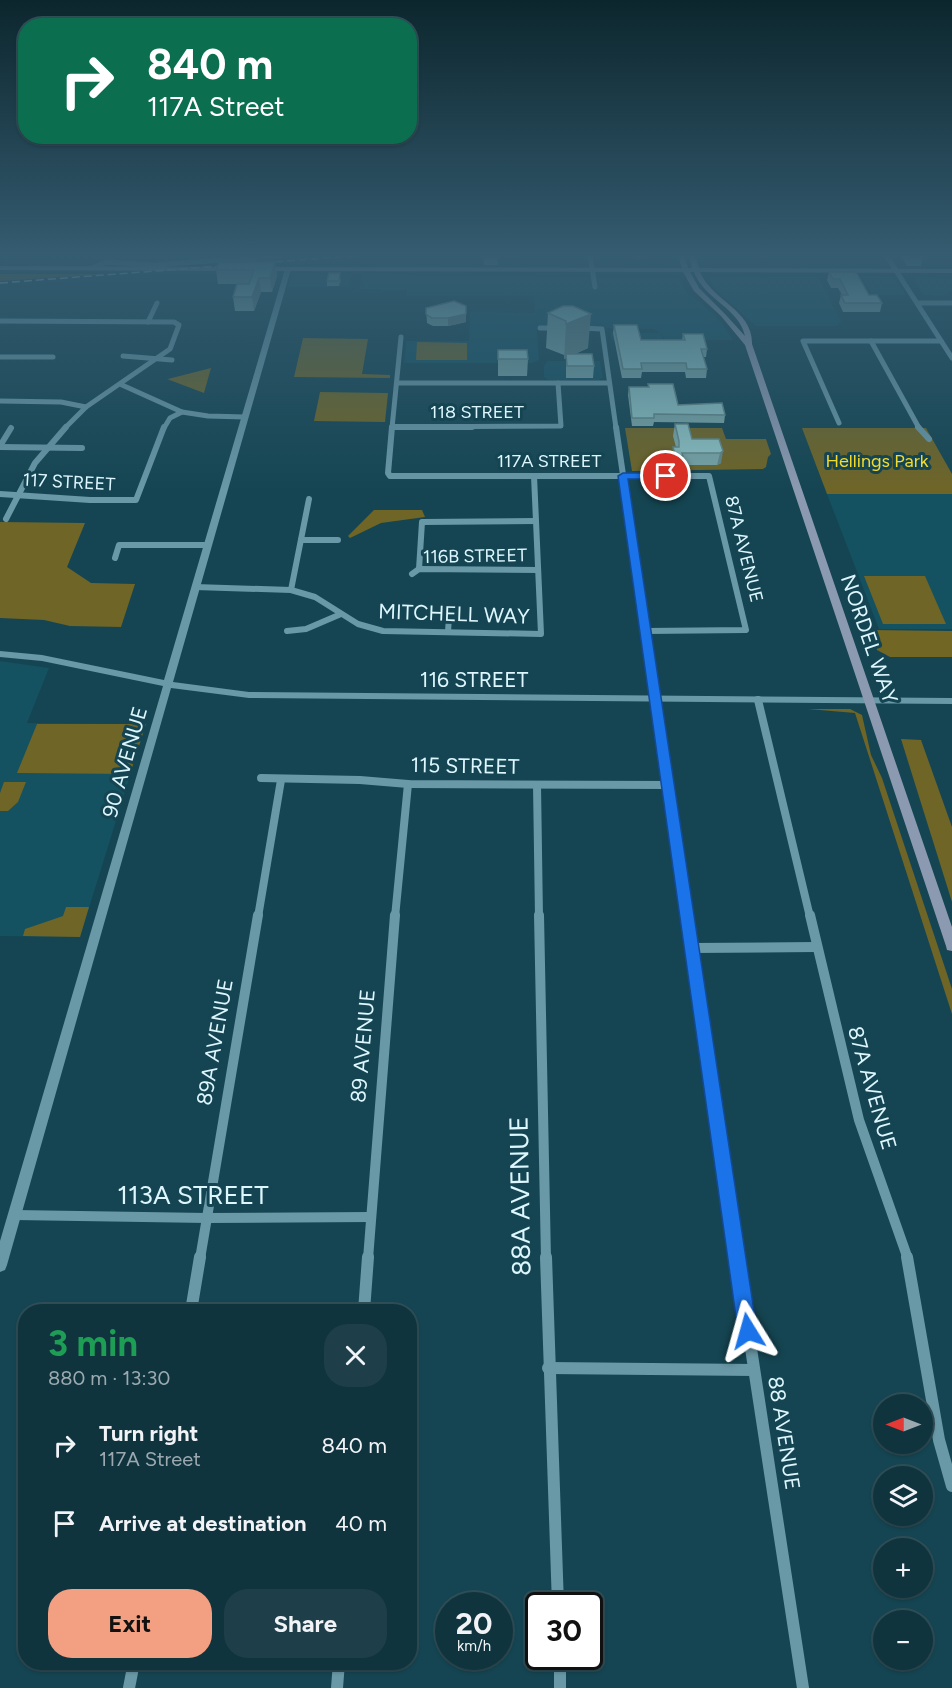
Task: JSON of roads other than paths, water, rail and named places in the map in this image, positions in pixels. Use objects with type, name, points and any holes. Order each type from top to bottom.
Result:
[{"type":"main road","name":"NORDEL WAY","points":[[738,334],[748,344],[952,946]]},
{"type":"main road","name":"NORDEL WAY","points":[[748,344],[749,334]]},
{"type":"street","points":[[6,519],[35,463],[47,448],[86,407],[160,358],[170,349],[177,334]]},
{"type":"street","name":"90 AVENUE","points":[[0,1265],[269,334]]},
{"type":"street","name":"88 AVENUE","points":[[603,334],[754,1370],[803,1688]]},
{"type":"street","points":[[937,334],[952,358]]},
{"type":"street","points":[[393,427],[401,337]]},
{"type":"street","points":[[838,423],[803,340],[941,340]]},
{"type":"street","points":[[871,340],[914,422],[929,439]]},
{"type":"street","points":[[123,356],[172,360]]},
{"type":"street","points":[[0,357],[53,357]]},
{"type":"street","points":[[397,383],[609,383]]},
{"type":"street","name":"118 STREET","points":[[393,427],[561,426],[558,383]]},
{"type":"street","points":[[122,385],[182,412],[208,416],[244,417]]},
{"type":"street","points":[[0,401],[34,399],[86,407]]},
{"type":"street","name":"117 STREET","points":[[0,494],[90,500],[136,500],[165,425],[170,418],[182,412]]},
{"type":"street","name":"117A STREET","points":[[393,427],[389,475],[709,476]]},
{"type":"street","points":[[11,428],[0,447],[82,448]]},
{"type":"street","points":[[534,476],[541,634]]},
{"type":"street","name":"87A AVENUE","points":[[646,631],[746,630],[709,476]]},
{"type":"street","points":[[291,590],[309,499]]},
{"type":"street","points":[[422,522],[536,520]]},
{"type":"street","name":"116B STREET","points":[[422,522],[415,572],[538,570]]},
{"type":"street","points":[[301,540],[338,540]]},
{"type":"street","points":[[115,558],[119,544],[208,545]]},
{"type":"street","name":"MITCHELL WAY","points":[[195,587],[291,590],[315,597],[358,624],[375,629],[541,634]]},
{"type":"street","points":[[287,631],[306,629],[341,614]]},
{"type":"street","points":[[448,632],[449,617]]},
{"type":"street","name":"116 STREET","points":[[0,654],[42,658],[214,692],[285,697],[952,701]]},
{"type":"street","name":"87A AVENUE","points":[[758,700],[815,946],[859,1120],[910,1265],[939,1440],[952,1485]]},
{"type":"street","name":"115 STREET","points":[[261,778],[360,780],[408,784],[669,785]]},
{"type":"street","name":"89A AVENUE","points":[[192,1304],[281,780]]},
{"type":"street","name":"89 AVENUE","points":[[365,1304],[408,784]]},
{"type":"street","name":"88A AVENUE","points":[[537,785],[548,1368],[557,1592]]},
{"type":"street","points":[[692,948],[815,946]]},
{"type":"street","name":"113A STREET","points":[[15,1215],[207,1218],[371,1216]]},
{"type":"street","points":[[548,1368],[754,1370]]},
{"type":"street","points":[[129,1688],[132,1670]]},
{"type":"street","points":[[337,1688],[338,1670]]},
{"type":"street","points":[[560,1670],[560,1688]]},
{"type":"park label","name":"Hellings Park","points":[[877,461]]}]
